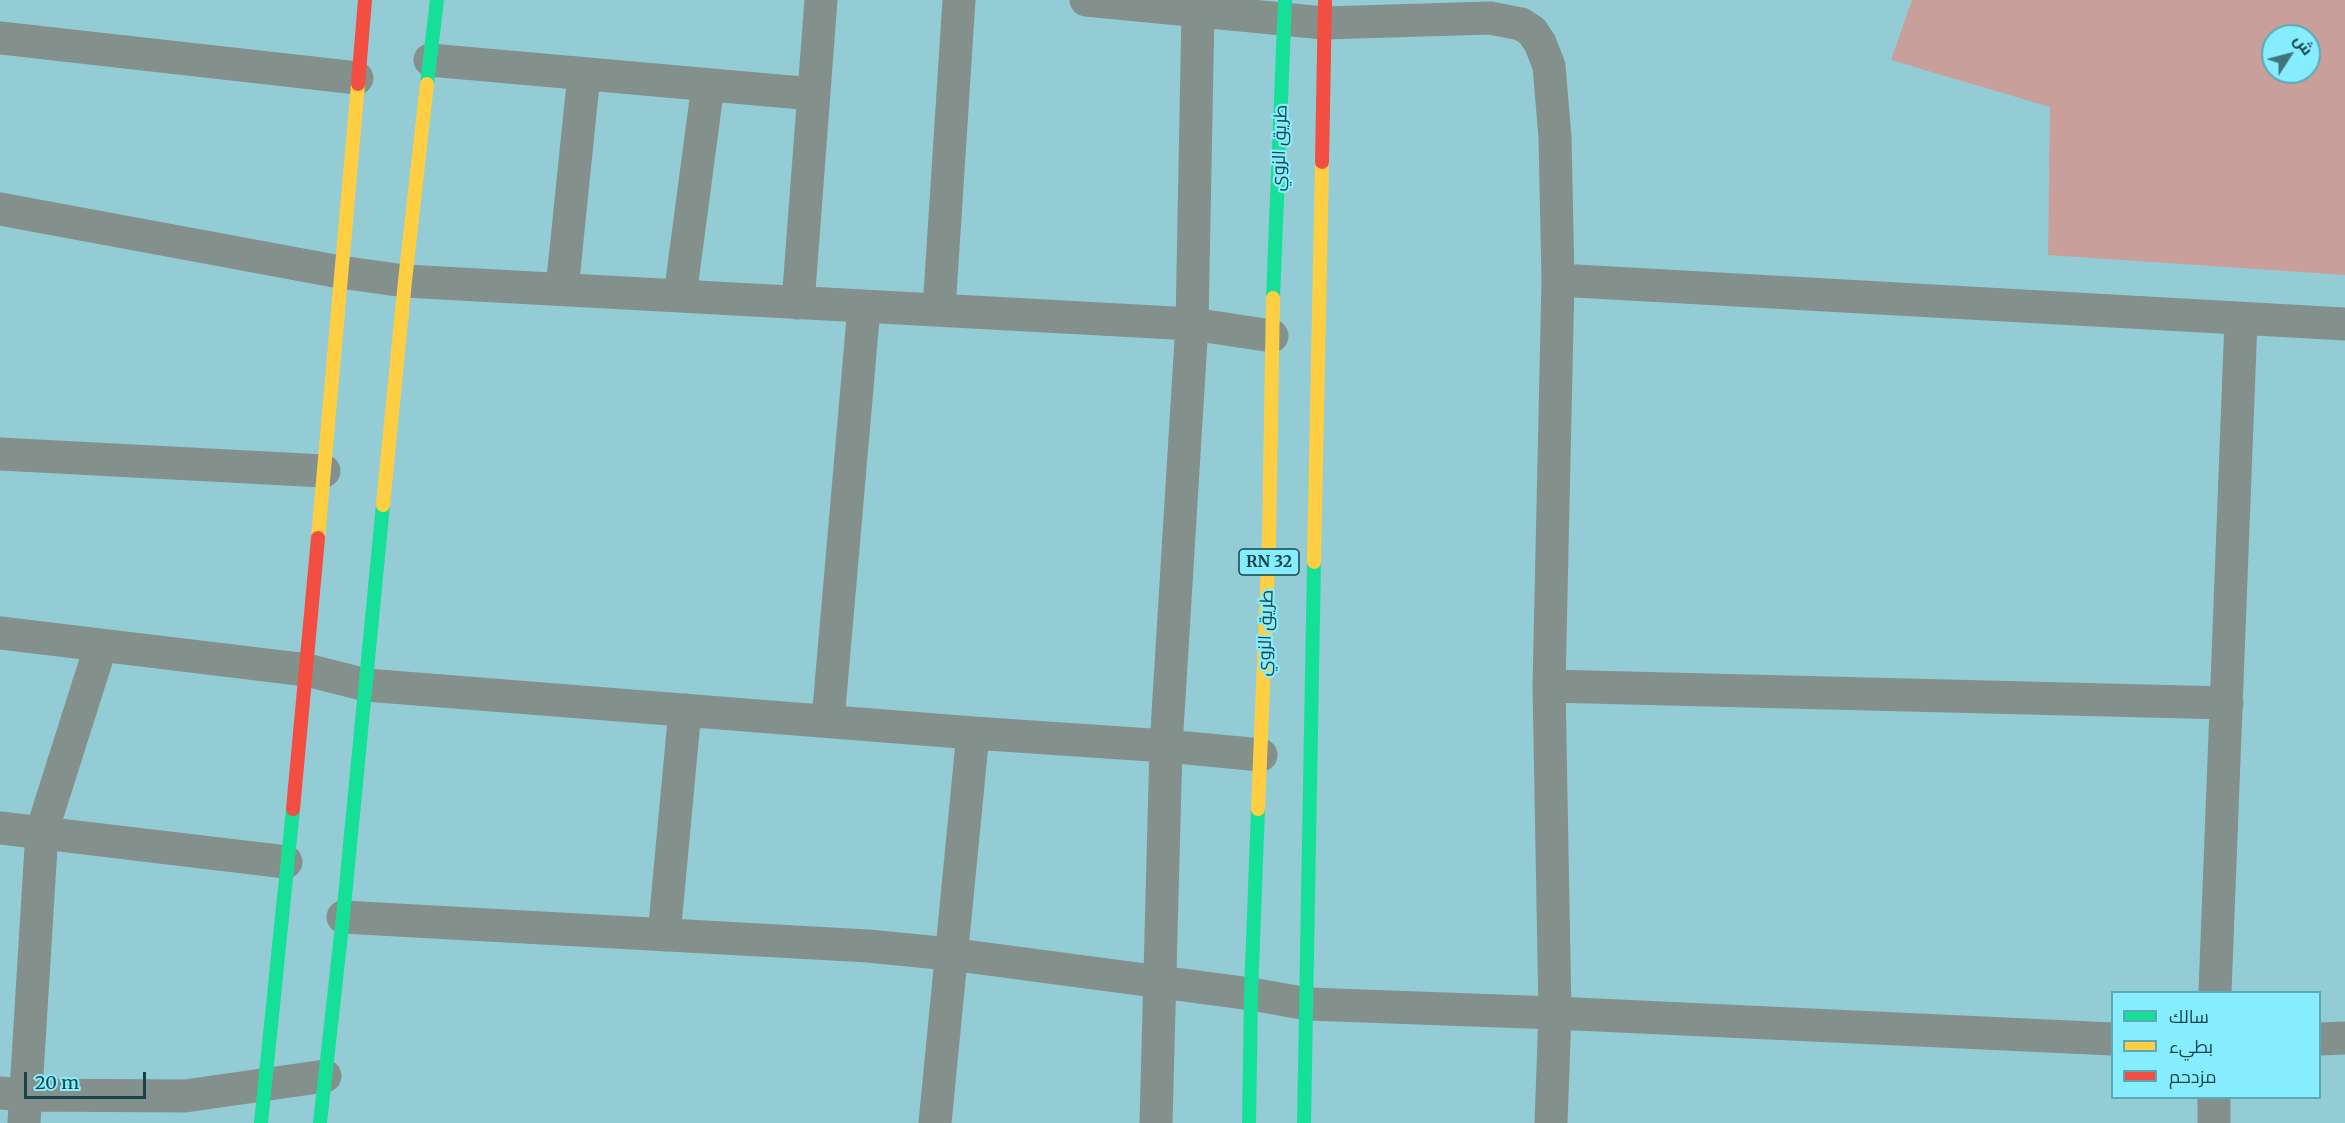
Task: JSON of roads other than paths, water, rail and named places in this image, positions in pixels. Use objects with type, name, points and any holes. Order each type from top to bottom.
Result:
[{"type":"street","points":[[261,1123],[307,670],[365,0]]},
{"type":"street","points":[[320,1123],[343,917],[405,281],[437,0]]},
{"type":"street","points":[[798,303],[820,0]]},
{"type":"street","points":[[939,310],[959,0]]},
{"type":"street","points":[[1086,0],[1198,10],[1285,9],[1490,18],[1521,24],[1532,31],[1540,44],[1549,66],[1555,137],[1558,280],[1549,686],[1556,1013],[1551,1123]]},
{"type":"street","name":"طريق الزوي","points":[[1249,1123],[1251,994],[1269,540],[1272,336],[1285,9]]},
{"type":"street","points":[[1156,1123],[1166,746],[1192,324],[1198,10]]},
{"type":"street","name":"RN 32","points":[[1304,1123],[1308,1004],[1324,12]]},
{"type":"street","points":[[0,38],[357,78]]},
{"type":"street","points":[[430,60],[813,94]]},
{"type":"street","points":[[562,290],[584,74]]},
{"type":"street","points":[[680,296],[708,85]]},
{"type":"street","points":[[0,208],[340,272],[405,281],[1192,324],[1272,336]]},
{"type":"street","points":[[1558,280],[2241,320],[2345,324]]},
{"type":"street","points":[[828,720],[864,307]]},
{"type":"street","points":[[2215,991],[2241,320]]},
{"type":"street","points":[[0,454],[324,471]]},
{"type":"street","points":[[0,633],[307,670],[366,685],[1261,755]]},
{"type":"street","points":[[101,645],[42,831],[17,1104],[185,1095],[325,1076]]},
{"type":"street","points":[[1549,686],[2227,703]]},
{"type":"street","points":[[664,935],[685,710]]},
{"type":"street","points":[[935,1123],[973,733]]},
{"type":"street","points":[[0,828],[42,831],[286,862]]},
{"type":"street","points":[[343,917],[857,946],[951,954],[1161,981],[1308,1004],[2111,1039]]},
{"type":"street","points":[[2321,1039],[2345,1038]]},
{"type":"street","points":[[2214,1099],[2214,1123]]}]
